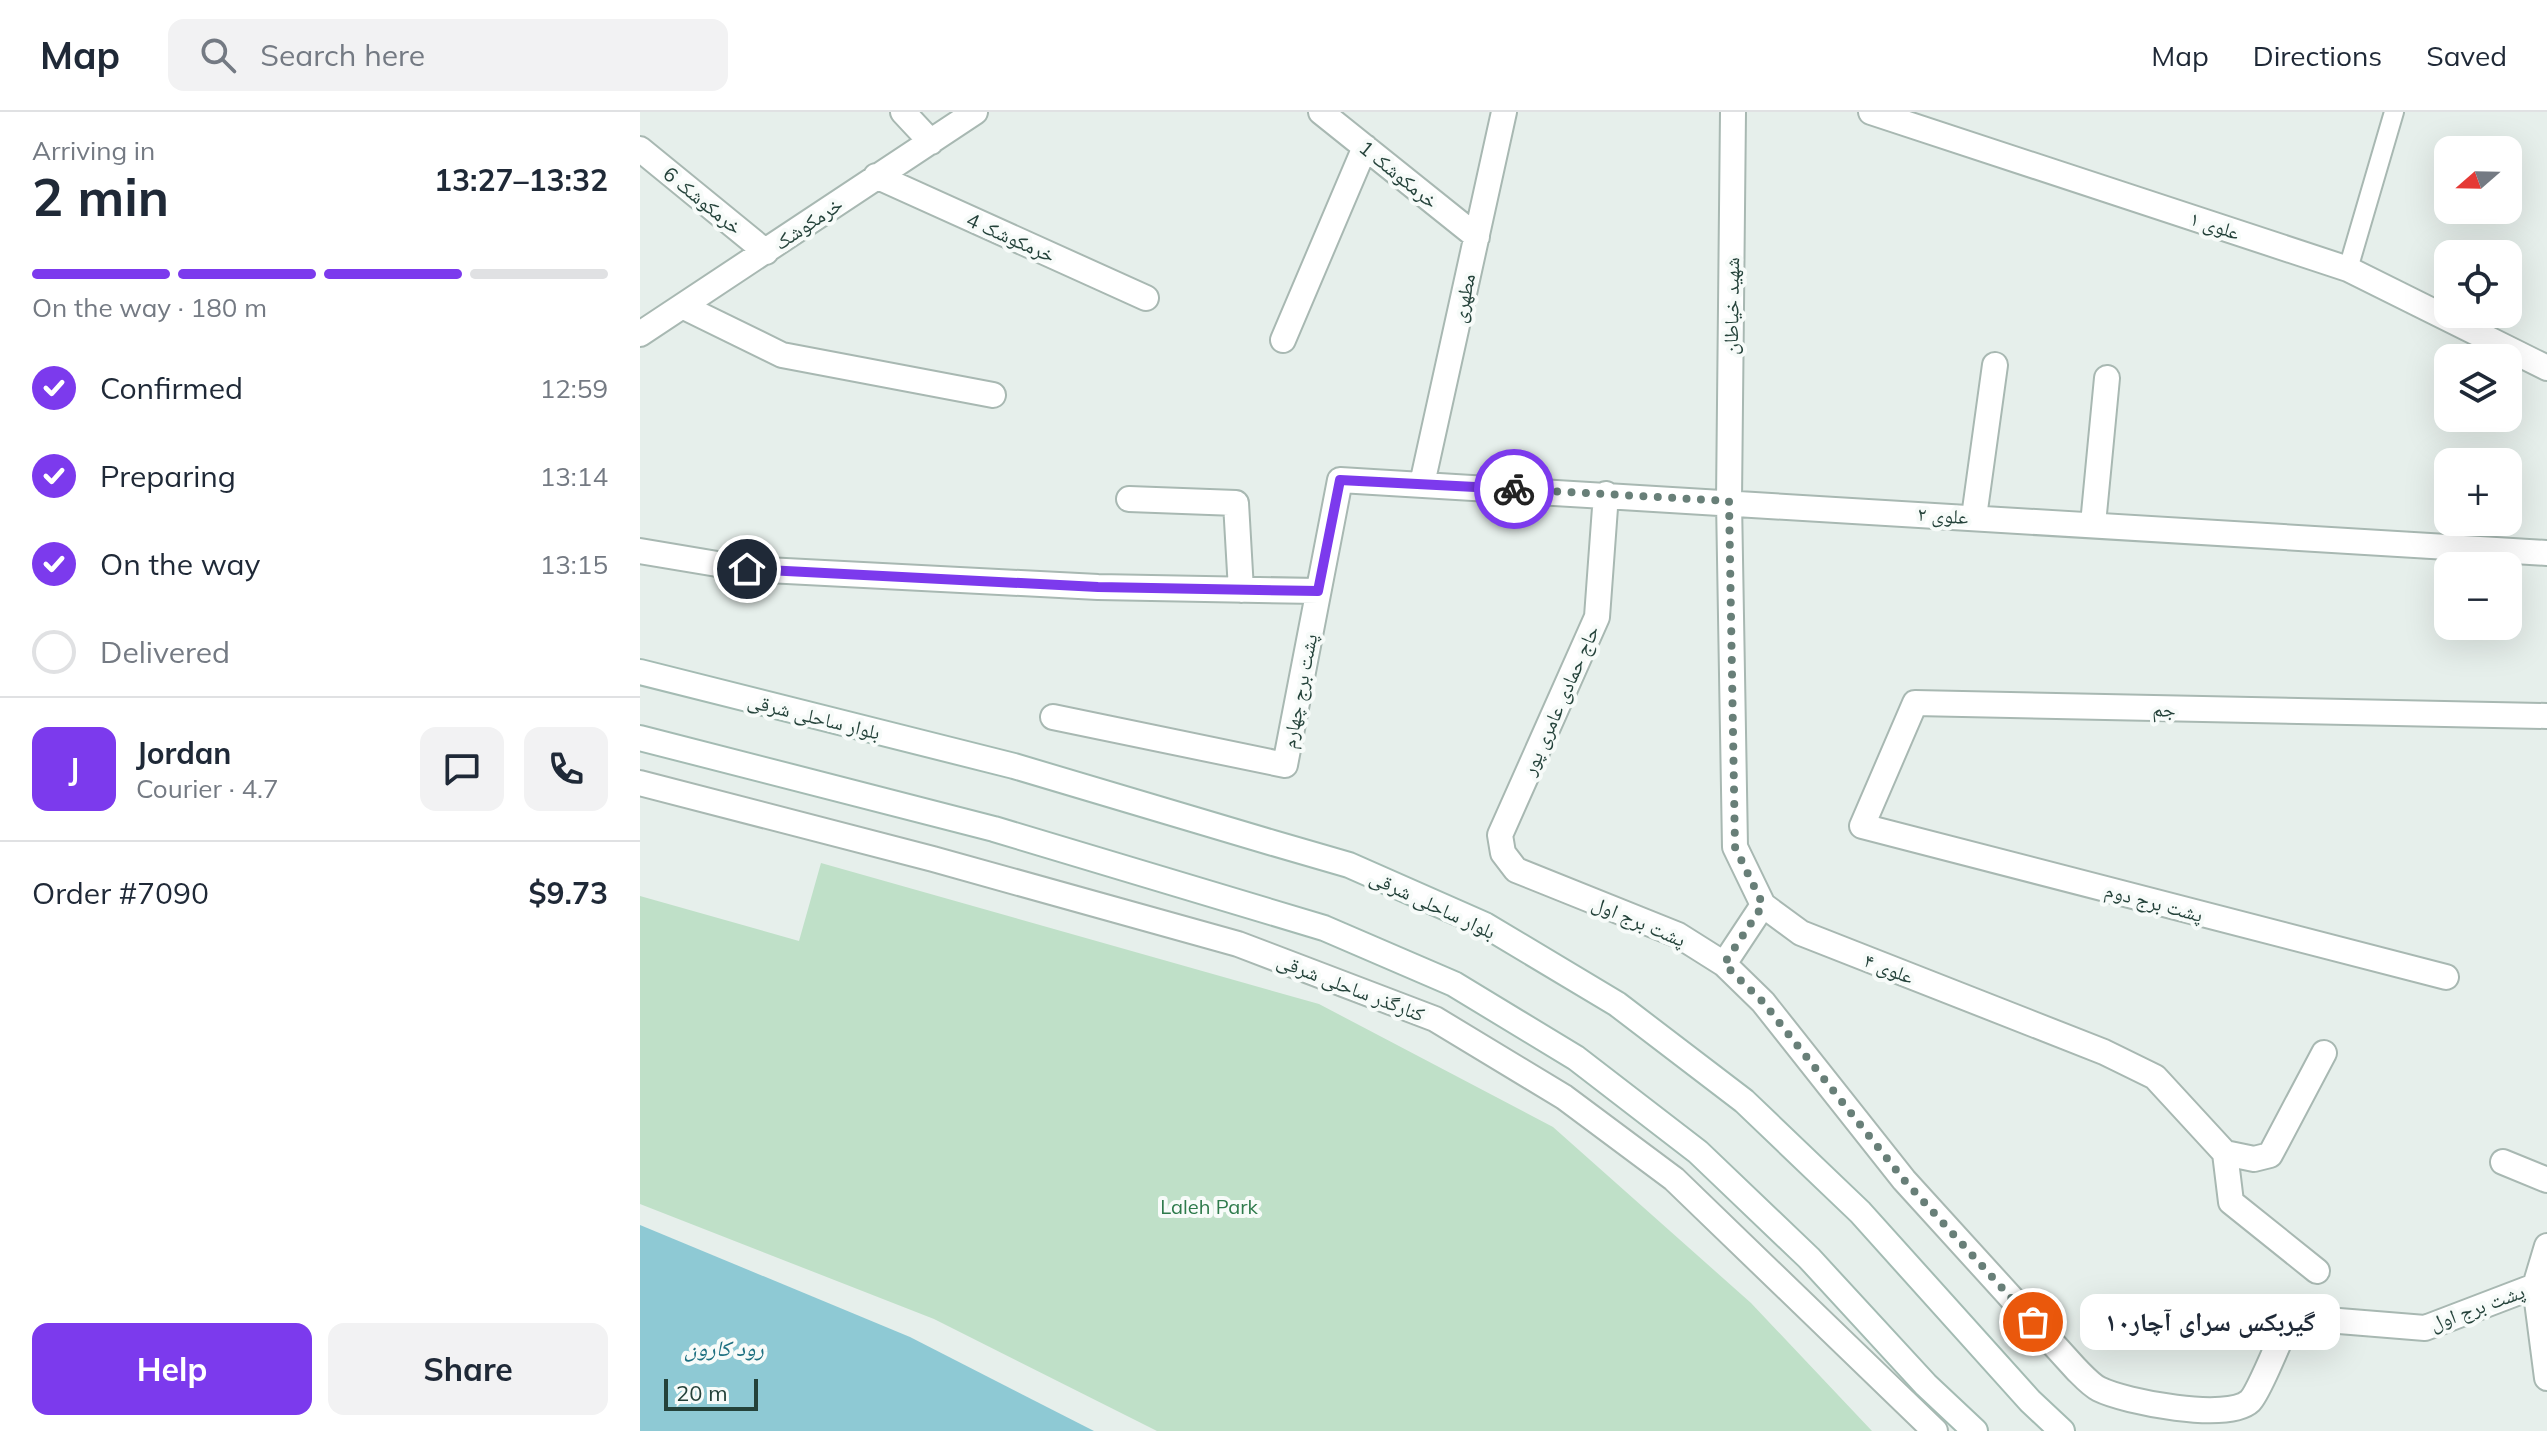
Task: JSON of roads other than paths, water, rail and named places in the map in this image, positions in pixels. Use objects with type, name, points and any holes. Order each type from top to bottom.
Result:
[{"type":"street","points":[[903,112],[931,142]]},
{"type":"street","name":"خرمکوشک","points":[[640,334],[975,112]]},
{"type":"street","name":"خرمکوشک 1","points":[[1321,112],[1477,237]]},
{"type":"street","name":"مطهری","points":[[1422,484],[1504,112]]},
{"type":"street","name":"شهید خیاطان","points":[[1729,501],[1733,112]]},
{"type":"street","name":"علوی ۱","points":[[1871,112],[2348,269],[2547,368]]},
{"type":"street","points":[[1283,340],[1365,147]]},
{"type":"street","name":"خرمکوشک 6","points":[[640,149],[766,252]]},
{"type":"street","name":"خرمکوشک 4","points":[[876,176],[1146,298]]},
{"type":"street","points":[[684,307],[782,355],[993,395]]},
{"type":"street","points":[[1974,517],[1995,365]]},
{"type":"street","points":[[2093,524],[2107,378]]},
{"type":"street","name":"علوی ۲","points":[[1340,480],[1729,501],[2547,553]]},
{"type":"street","name":"پشت برج چهارم","points":[[1053,717],[1285,765],[1340,480]]},
{"type":"street","name":"حاج حمادی عامری پور","points":[[1503,853],[1500,835],[1597,617],[1606,494]]},
{"type":"street","points":[[1129,499],[1236,503],[1241,590]]},
{"type":"street","name":"علوی ۴","points":[[1729,501],[1735,847],[1763,905],[1801,933],[2104,1052],[2155,1077],[2225,1153]]},
{"type":"street","points":[[640,551],[747,569],[1083,587],[1318,591]]},
{"type":"street","name":"بلوار ساحلی شرقی","points":[[640,672],[1014,766],[1349,865],[1485,925],[1617,1004],[1744,1101],[1860,1212],[2030,1401],[2062,1431]]},
{"type":"street","name":"جم","points":[[1862,826],[1915,703],[2547,716]]},
{"type":"street","points":[[640,738],[994,829],[1309,924],[1454,984],[1576,1058],[1698,1152],[1809,1258],[1926,1385],[1975,1431]]},
{"type":"street","name":"کنارگذر ساحلی شرقی","points":[[640,783],[933,859],[1238,944],[1435,1019],[1564,1097],[1674,1179],[1935,1431]]},
{"type":"street","name":"پشت برج دوم","points":[[1862,826],[2446,977]]},
{"type":"street","name":"پشت برج اول","points":[[1503,853],[1516,870],[1678,935],[1724,964],[1763,1002],[1904,1180],[2076,1369],[2097,1388],[2123,1398],[2212,1411],[2234,1409],[2250,1401],[2290,1317],[2425,1328],[2535,1286],[2547,1378]]},
{"type":"street","points":[[1724,964],[1763,905]]},
{"type":"street","points":[[2317,1271],[2231,1202],[2225,1153],[2254,1159],[2270,1155],[2324,1053]]},
{"type":"street","points":[[2503,1162],[2547,1180]]},
{"type":"street","points":[[2535,1286],[2547,1246]]},
{"type":"street","points":[[1912,1409],[1926,1385]]},
{"type":"lane","points":[[2348,269],[2394,112]]},
{"type":"water","name":"رود کارون","points":[[640,1225],[910,1337],[1094,1431],[640,1431]]},
{"type":"place","name":"گیربکس سرای آچار۱۰","points":[[2033,1322]]},
{"type":"park label","name":"Laleh Park","points":[[1209,1206]]}]
